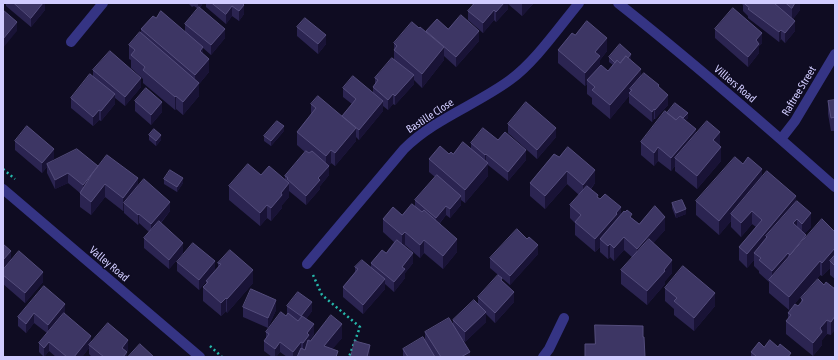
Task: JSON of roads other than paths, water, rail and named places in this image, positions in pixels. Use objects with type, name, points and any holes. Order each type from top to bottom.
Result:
[{"type":"street","points":[[71,42],[103,3]]},
{"type":"street","name":"Bastille Close","points":[[307,264],[413,140],[511,79],[535,57],[579,3]]},
{"type":"street","name":"Villiers Road","points":[[618,3],[654,31],[835,186]]},
{"type":"street","name":"Raftree Street","points":[[781,139],[795,121],[835,54]]},
{"type":"street","name":"Valley Road","points":[[3,189],[200,357]]},
{"type":"street","points":[[543,357],[549,349],[564,318]]}]
